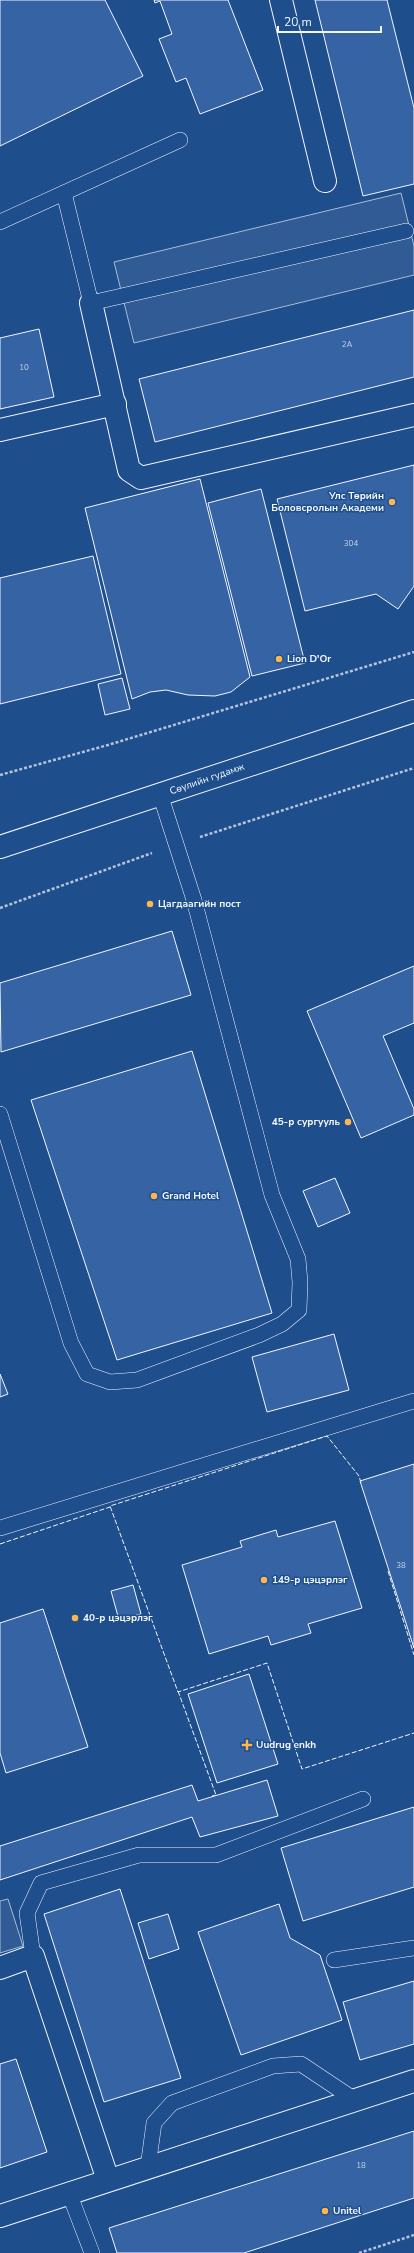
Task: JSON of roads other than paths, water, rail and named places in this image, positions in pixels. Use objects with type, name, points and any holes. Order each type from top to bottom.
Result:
[{"type":"street","points":[[281,0],[325,181]]},
{"type":"street","points":[[91,303],[129,470],[141,478],[414,416]]},
{"type":"street","points":[[0,430],[115,404]]},
{"type":"street","name":"Сөүлийн гудамж","points":[[0,848],[414,711]]},
{"type":"street","points":[[0,1968],[33,1956],[108,2180]]},
{"type":"street","points":[[0,2216],[414,2081]]},
{"type":"lane","points":[[0,222],[180,140]]},
{"type":"lane","points":[[64,193],[91,303],[406,231]]},
{"type":"lane","points":[[0,1114],[71,1343],[87,1374],[110,1382],[137,1380],[259,1336],[282,1324],[299,1310],[300,1282],[298,1259],[272,1195],[194,900],[160,794]]},
{"type":"lane","points":[[0,1528],[414,1401]]},
{"type":"lane","points":[[33,1956],[27,1913],[41,1883],[139,1855],[216,1854],[363,1799]]},
{"type":"lane","points":[[334,1960],[414,1948]]},
{"type":"lane","points":[[148,2167],[154,2123],[172,2103],[274,2066],[301,2064],[355,2100]]},
{"type":"lane","points":[[69,2193],[92,2253]]},
{"type":"place","name":"Улс Төрийн Боловсролын Академи","points":[[392,502]]},
{"type":"place","name":"Lion D'Or","points":[[279,659]]},
{"type":"place","name":"Цагдаагийн пост","points":[[150,904]]},
{"type":"place","name":"45-р сургууль","points":[[348,1122]]},
{"type":"place","name":"Grand Hotel","points":[[154,1196]]},
{"type":"place","name":"149-р цэцэрлэг","points":[[264,1580]]},
{"type":"place","name":"40-р цэцэрлэг","points":[[75,1618]]},
{"type":"place","name":"Uudrug enkh","points":[[247,1745]]},
{"type":"place","name":"Unitel","points":[[325,2211]]}]
